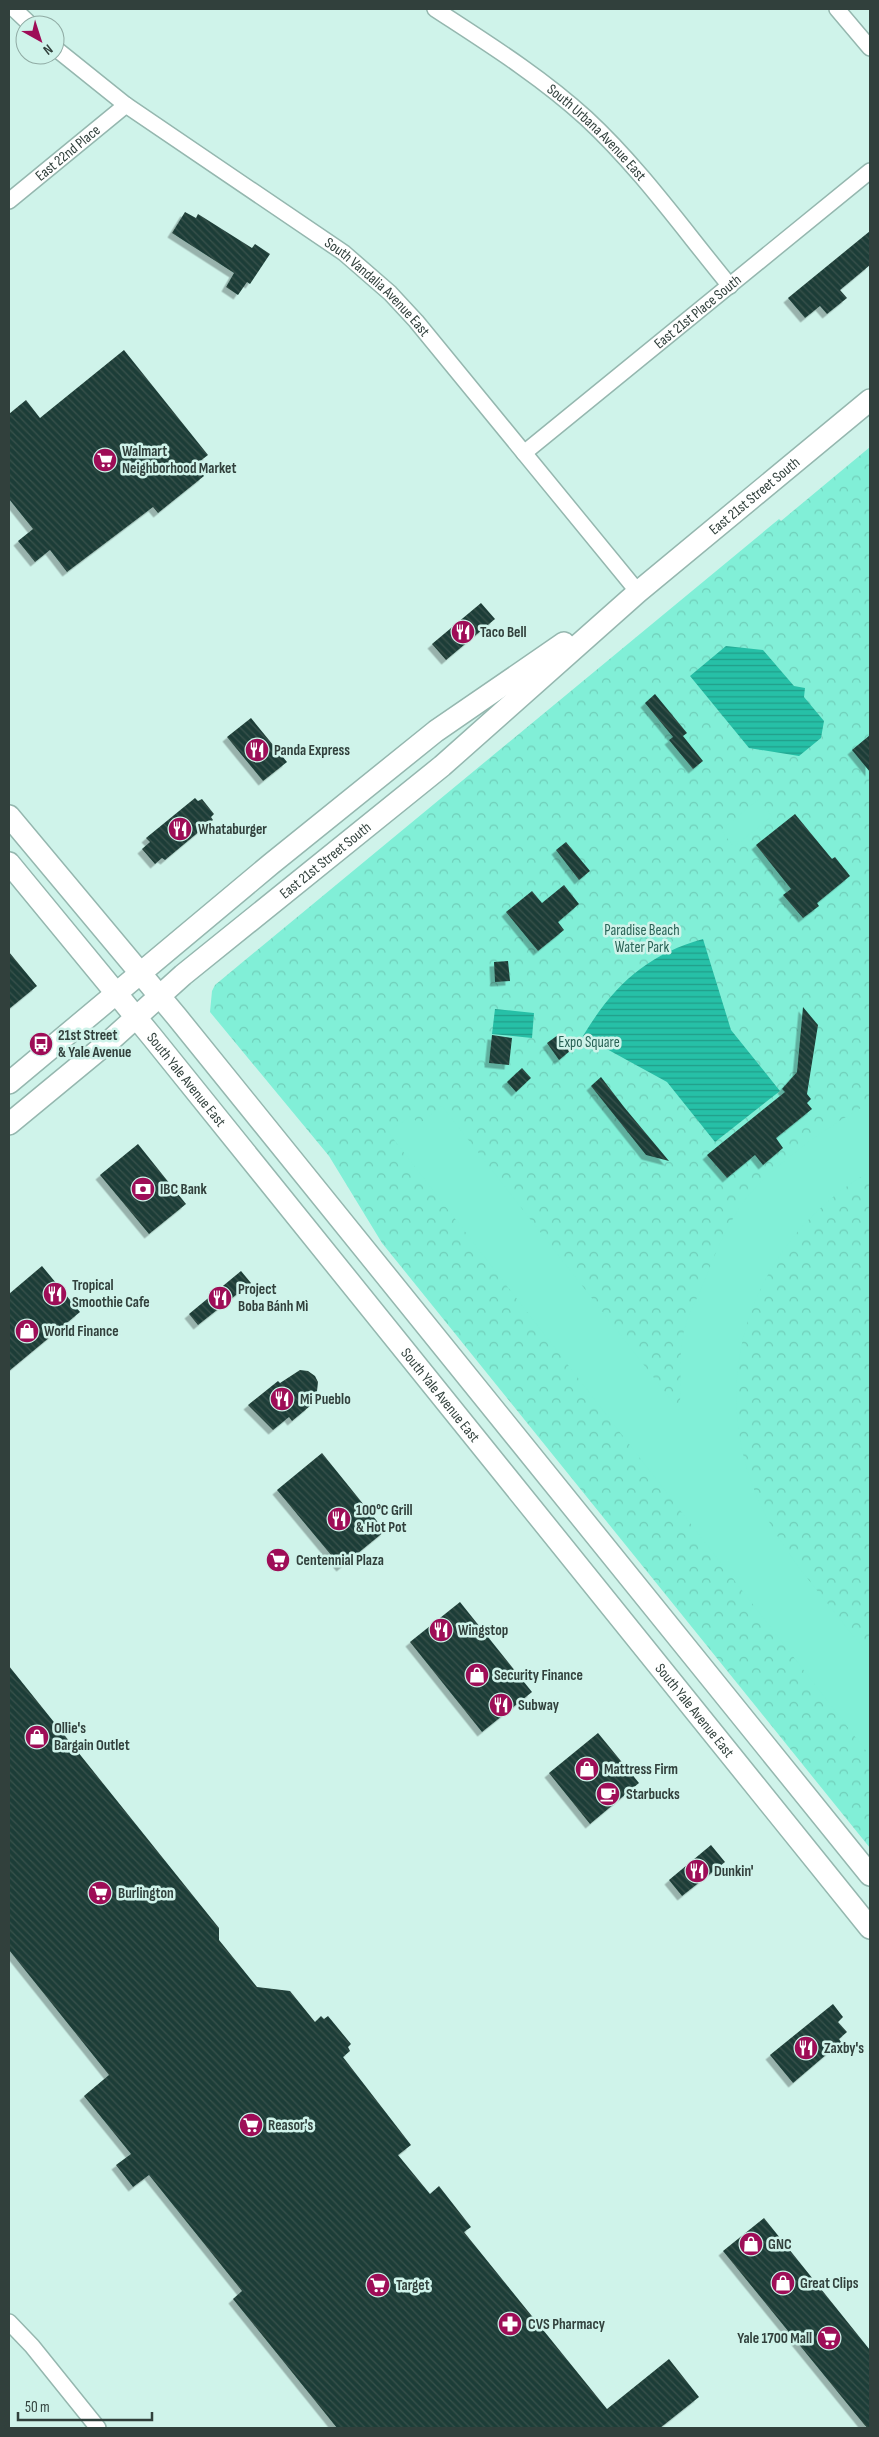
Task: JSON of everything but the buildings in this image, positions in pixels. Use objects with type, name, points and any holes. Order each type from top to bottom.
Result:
[{"type":"main road","name":"East 21st Street South","points":[[9,1124],[160,996],[442,766],[638,592],[870,400]]},
{"type":"main road","name":"East 21st Street South","points":[[9,1083],[140,973],[436,731],[638,592]]},
{"type":"main road","points":[[9,816],[160,996],[870,1875]]},
{"type":"main road","name":"South Yale Avenue East","points":[[9,863],[136,1017],[870,1928]]},
{"type":"main road","points":[[537,1515],[563,1494]]},
{"type":"main road","points":[[688,1702],[714,1682]]},
{"type":"main road","points":[[803,1845],[829,1824]]},
{"type":"street","name":"South Urbana Avenue East","points":[[435,9],[544,82],[587,118],[620,153],[730,286]]},
{"type":"street","points":[[837,9],[870,48]]},
{"type":"street","name":"South Vandalia Avenue East","points":[[65,56],[126,105],[344,253],[390,293],[416,321],[638,592]]},
{"type":"street","name":"East 22nd Place","points":[[9,201],[126,105]]},
{"type":"street","name":"East 21st Place South","points":[[524,453],[870,171]]},
{"type":"street","points":[[9,2322],[32,2346],[98,2428]]},
{"type":"green space","name":"Expo Square","points":[[870,447],[870,1848],[382,1243],[329,1156],[210,1012],[212,991],[215,985],[779,519],[781,521]]},
{"type":"green space","points":[[759,799],[772,816],[734,847],[721,830]]},
{"type":"green space","points":[[870,1103],[870,1172],[832,1197],[800,1229],[774,1264],[755,1301],[743,1339],[737,1379],[737,1420],[744,1460],[758,1499],[778,1537],[811,1583],[870,1658],[872,1689],[870,1756],[388,1132],[411,1116],[419,1124],[442,1106],[679,1410],[681,1348],[685,1327],[720,1243],[740,1207],[765,1178],[799,1149]]},
{"type":"shaded area","points":[[726,646],[763,650],[794,686],[805,688],[804,697],[824,721],[821,738],[799,756],[749,748],[690,676]]},
{"type":"shaded area","points":[[703,939],[731,1030],[780,1091],[715,1142],[667,1082],[583,1036],[606,1002],[633,975],[664,954]]},
{"type":"shaded area","points":[[495,1009],[534,1013],[532,1038],[492,1034]]},
{"type":"place","name":"Walmart Neighborhood Market","points":[[105,460]]},
{"type":"place","name":"Taco Bell","points":[[463,632]]},
{"type":"place","name":"Panda Express","points":[[257,750]]},
{"type":"place","name":"Whataburger","points":[[180,829]]},
{"type":"place","name":"21st Street & Yale Avenue","points":[[41,1044]]},
{"type":"place","name":"IBC Bank","points":[[143,1189]]},
{"type":"place","name":"Tropical Smoothie Cafe","points":[[55,1294]]},
{"type":"place","name":"Project Boba Bánh Mì","points":[[220,1298]]},
{"type":"place","name":"World Finance","points":[[27,1331]]},
{"type":"place","name":"Mi Pueblo","points":[[282,1399]]},
{"type":"place","name":"100°C Grill & Hot Pot","points":[[339,1519]]},
{"type":"place","name":"Centennial Plaza","points":[[278,1560]]},
{"type":"place","name":"Wingstop","points":[[441,1630]]},
{"type":"place","name":"Security Finance","points":[[477,1675]]},
{"type":"place","name":"Subway","points":[[501,1705]]},
{"type":"place","name":"Ollie's Bargain Outlet","points":[[37,1737]]},
{"type":"place","name":"Mattress Firm","points":[[587,1769]]},
{"type":"place","name":"Starbucks","points":[[608,1794]]},
{"type":"place","name":"Dunkin'","points":[[697,1871]]},
{"type":"place","name":"Burlington","points":[[100,1893]]},
{"type":"place","name":"Zaxby's","points":[[806,2048]]},
{"type":"place","name":"Reasor's","points":[[251,2125]]},
{"type":"place","name":"GNC","points":[[751,2244]]},
{"type":"place","name":"Great Clips","points":[[783,2283]]},
{"type":"place","name":"Target","points":[[378,2285]]},
{"type":"place","name":"CVS Pharmacy","points":[[510,2324]]},
{"type":"place","name":"Yale 1700 Mall","points":[[829,2338]]},
{"type":"park label","name":"Paradise Beach Water Park","points":[[642,938]]}]
